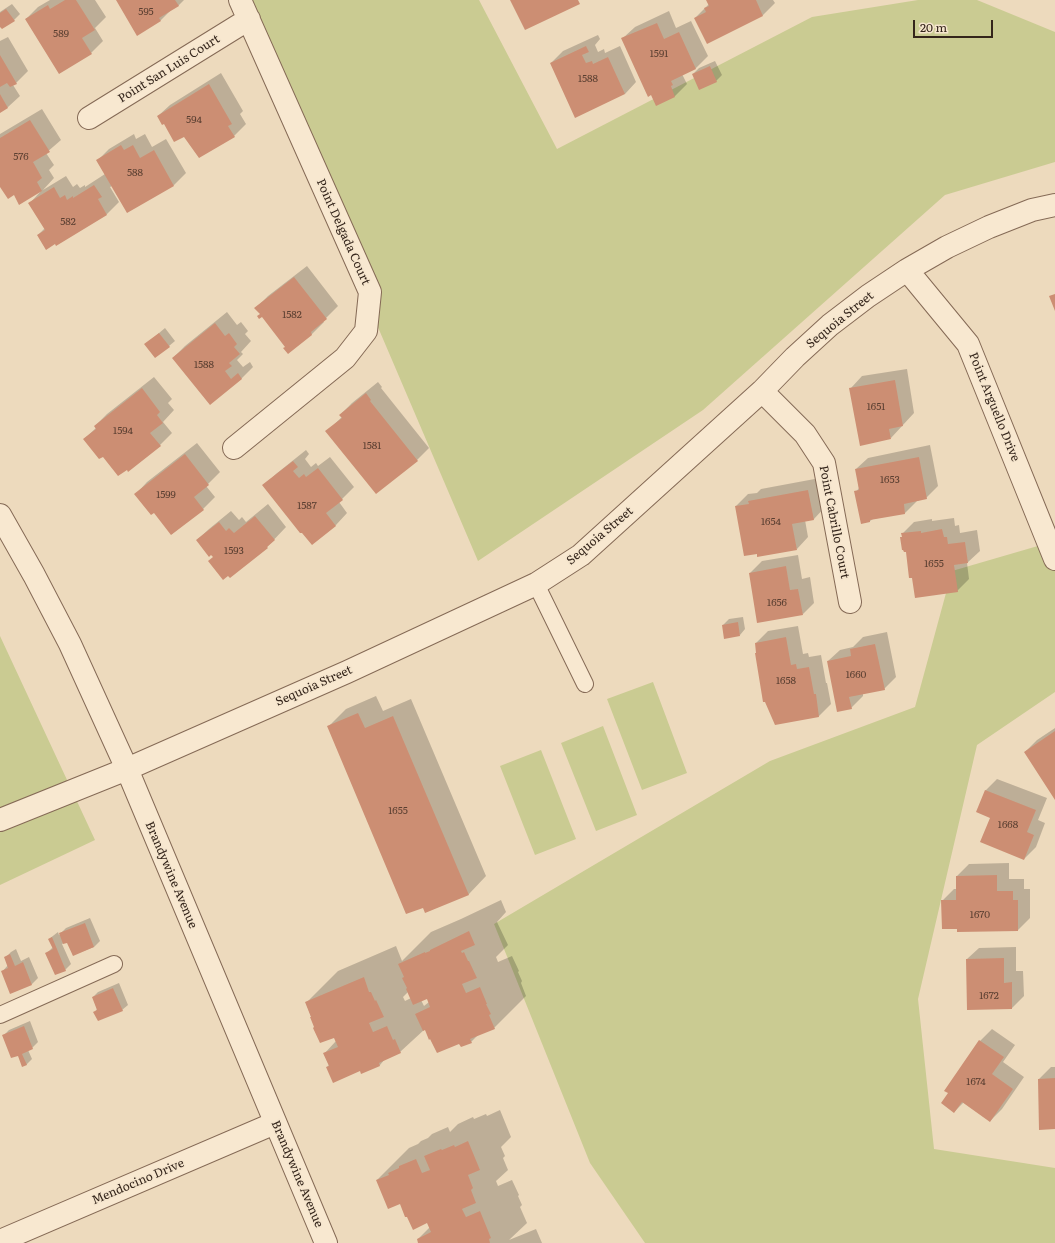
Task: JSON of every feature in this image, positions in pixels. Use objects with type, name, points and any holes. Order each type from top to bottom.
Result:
[{"type":"street","name":"Point San Luis Court","points":[[89,118],[245,10]]},
{"type":"street","name":"Point Delgada Court","points":[[234,448],[345,358],[366,331],[370,292],[245,10]]},
{"type":"street","name":"Sequoia Street","points":[[0,820],[127,769],[347,672],[536,584],[581,555],[762,391],[795,357],[830,325],[868,296],[907,270],[947,247],[989,227],[1032,210],[1055,204]]},
{"type":"street","name":"Point Arguello Drive","points":[[907,270],[968,344],[1055,559]]},
{"type":"street","name":"Point Cabrillo Court","points":[[762,391],[805,434],[824,464],[850,602]]},
{"type":"street","name":"Brandywine Avenue","points":[[0,515],[34,575],[70,644],[127,769],[326,1243]]},
{"type":"street","name":"Mendocino Drive","points":[[0,1241],[275,1123]]},
{"type":"lane","points":[[536,584],[585,684]]},
{"type":"lane","points":[[0,1014],[114,964]]},
{"type":"green space","points":[[238,0],[479,0],[557,149],[812,17],[918,0],[977,0],[1055,32],[1055,162],[945,195],[703,410],[478,561]]},
{"type":"green space","points":[[1055,541],[1055,692],[977,745],[918,999],[934,1149],[1055,1168],[1055,1243],[645,1243],[590,1163],[494,924],[770,761],[915,707],[952,571]]},
{"type":"green space","points":[[0,636],[95,840],[0,885]]},
{"type":"green space","points":[[653,682],[687,773],[642,790],[607,699]]},
{"type":"green space","points":[[603,726],[637,815],[596,831],[561,743]]},
{"type":"green space","points":[[541,750],[576,839],[535,855],[500,766]]},
{"type":"building","points":[[65,0],[76,0],[95,30],[82,38],[92,54],[59,74],[25,19],[48,5],[50,9]]},
{"type":"building","points":[[116,0],[175,0],[179,6],[159,18],[161,21],[137,36]]},
{"type":"building","points":[[510,0],[578,0],[580,4],[525,30]]},
{"type":"building","points":[[706,0],[756,0],[763,16],[707,44],[694,18],[706,12],[704,8],[709,6]]},
{"type":"building","points":[[6,9],[15,21],[2,29],[0,27],[0,13]]},
{"type":"building","points":[[657,23],[664,39],[679,32],[696,69],[671,81],[673,85],[671,86],[675,97],[656,106],[651,95],[648,97],[621,38]]},
{"type":"building","points":[[586,46],[589,52],[582,55],[586,63],[592,61],[593,64],[608,57],[625,94],[575,118],[550,63]]},
{"type":"building","points":[[0,55],[17,84],[10,87],[7,83],[0,87]]},
{"type":"building","points":[[710,66],[717,82],[699,90],[692,74]]},
{"type":"building","points":[[209,84],[232,124],[228,126],[235,137],[199,158],[184,137],[174,142],[164,124],[162,125],[157,116]]},
{"type":"building","points":[[0,94],[8,108],[0,113]]},
{"type":"building","points":[[30,120],[50,152],[33,162],[42,178],[37,182],[42,191],[19,205],[14,195],[8,199],[0,187],[0,138]]},
{"type":"building","points":[[121,145],[124,150],[133,145],[140,158],[154,150],[174,186],[127,213],[96,160]]},
{"type":"building","points":[[94,185],[102,197],[98,199],[107,215],[56,246],[55,244],[46,250],[37,235],[45,230],[28,203],[54,187],[60,198],[65,195],[67,200]]},
{"type":"building","points":[[294,277],[327,319],[311,332],[312,335],[288,354],[283,348],[285,347],[262,317],[259,319],[257,316],[260,314],[254,308]]},
{"type":"building","points":[[1055,294],[1055,311],[1049,296]]},
{"type":"building","points":[[215,323],[225,336],[229,333],[237,344],[234,347],[240,354],[229,363],[232,366],[225,371],[231,379],[238,373],[242,379],[210,405],[172,358]]},
{"type":"building","points":[[159,333],[170,347],[155,358],[144,344]]},
{"type":"building","points":[[895,380],[903,426],[889,429],[891,439],[860,446],[849,388]]},
{"type":"building","points":[[142,388],[160,412],[157,415],[163,423],[150,433],[161,446],[128,472],[127,470],[118,476],[103,457],[99,459],[83,439],[96,429],[94,426]]},
{"type":"building","points":[[366,393],[371,400],[370,401],[418,461],[376,494],[325,431],[342,418],[339,415]]},
{"type":"building","points":[[185,454],[209,485],[194,497],[204,510],[171,535],[154,513],[151,515],[134,494]]},
{"type":"building","points":[[919,457],[927,499],[904,504],[905,514],[870,520],[870,522],[861,524],[854,491],[859,490],[855,469]]},
{"type":"building","points":[[293,461],[298,467],[293,471],[299,478],[304,474],[306,477],[318,468],[343,500],[326,513],[336,526],[312,545],[302,533],[300,533],[262,485]]},
{"type":"building","points":[[808,490],[814,520],[792,524],[797,550],[757,557],[757,554],[744,556],[735,506],[749,504],[748,501]]},
{"type":"building","points":[[255,516],[275,540],[267,547],[268,548],[230,578],[228,576],[223,580],[208,561],[213,557],[211,555],[209,557],[196,540],[219,522],[226,531],[229,528],[234,533]]},
{"type":"building","points":[[942,529],[944,537],[947,537],[948,544],[965,542],[968,563],[954,565],[958,592],[915,598],[912,578],[909,578],[906,552],[902,550],[900,537],[902,537],[901,533],[921,531],[921,533]]},
{"type":"building","points":[[786,566],[790,590],[798,589],[803,615],[757,623],[749,573]]},
{"type":"building","points":[[738,622],[740,636],[724,639],[722,625]]},
{"type":"building","points":[[786,637],[791,665],[796,664],[797,669],[809,667],[814,694],[816,694],[819,717],[775,725],[765,702],[763,702],[755,653],[755,643]]},
{"type":"building","points":[[875,644],[885,690],[849,697],[852,709],[837,712],[827,661],[851,656],[850,649]]},
{"type":"building","points":[[358,713],[365,728],[393,716],[469,895],[425,913],[423,908],[406,914],[327,726]]},
{"type":"building","points":[[1055,731],[1055,800],[1024,752]]},
{"type":"building","points":[[985,790],[1036,810],[1027,832],[1034,835],[1024,860],[980,842],[990,818],[976,812]]},
{"type":"building","points":[[997,875],[997,891],[1013,891],[1013,900],[1018,900],[1018,931],[957,932],[957,929],[942,929],[941,900],[956,900],[956,876]]},
{"type":"building","points":[[85,923],[94,947],[73,956],[67,943],[63,944],[59,933]]},
{"type":"building","points":[[469,931],[475,945],[461,951],[462,953],[464,952],[477,978],[462,984],[466,993],[480,987],[491,1014],[489,1015],[495,1029],[470,1039],[472,1043],[461,1047],[459,1044],[437,1053],[425,1030],[423,1031],[415,1014],[430,1007],[427,999],[413,1005],[398,964],[430,951]]},
{"type":"building","points":[[52,937],[66,971],[55,975],[45,953],[53,949],[48,939]]},
{"type":"building","points":[[10,954],[15,966],[23,962],[32,985],[10,994],[1,971],[8,968],[4,957]]},
{"type":"building","points":[[1004,958],[1004,983],[1012,982],[1012,1009],[967,1010],[966,959]]},
{"type":"building","points":[[364,977],[369,992],[371,992],[375,1001],[376,1000],[384,1017],[369,1023],[373,1032],[387,1026],[401,1053],[379,1063],[380,1066],[361,1074],[360,1071],[333,1083],[326,1067],[329,1066],[323,1053],[338,1047],[334,1038],[320,1043],[313,1028],[311,1017],[305,1002]]},
{"type":"building","points":[[113,988],[123,1011],[98,1021],[93,1012],[97,1010],[92,997]]},
{"type":"building","points":[[24,1026],[33,1049],[22,1054],[27,1065],[22,1067],[18,1056],[11,1058],[2,1035]]},
{"type":"building","points":[[979,1040],[1004,1057],[992,1074],[1013,1089],[990,1122],[962,1102],[954,1113],[941,1103],[948,1093],[944,1091]]},
{"type":"building","points":[[1055,1078],[1055,1129],[1039,1130],[1038,1079]]},
{"type":"building","points":[[468,1141],[480,1170],[468,1175],[473,1188],[471,1190],[476,1203],[462,1209],[466,1217],[480,1211],[491,1238],[489,1239],[490,1243],[418,1243],[417,1239],[431,1232],[427,1223],[413,1230],[407,1217],[405,1217],[400,1204],[388,1209],[376,1180],[389,1175],[388,1173],[399,1168],[399,1166],[416,1159],[422,1173],[430,1170],[424,1156],[454,1145],[455,1147]]}]
